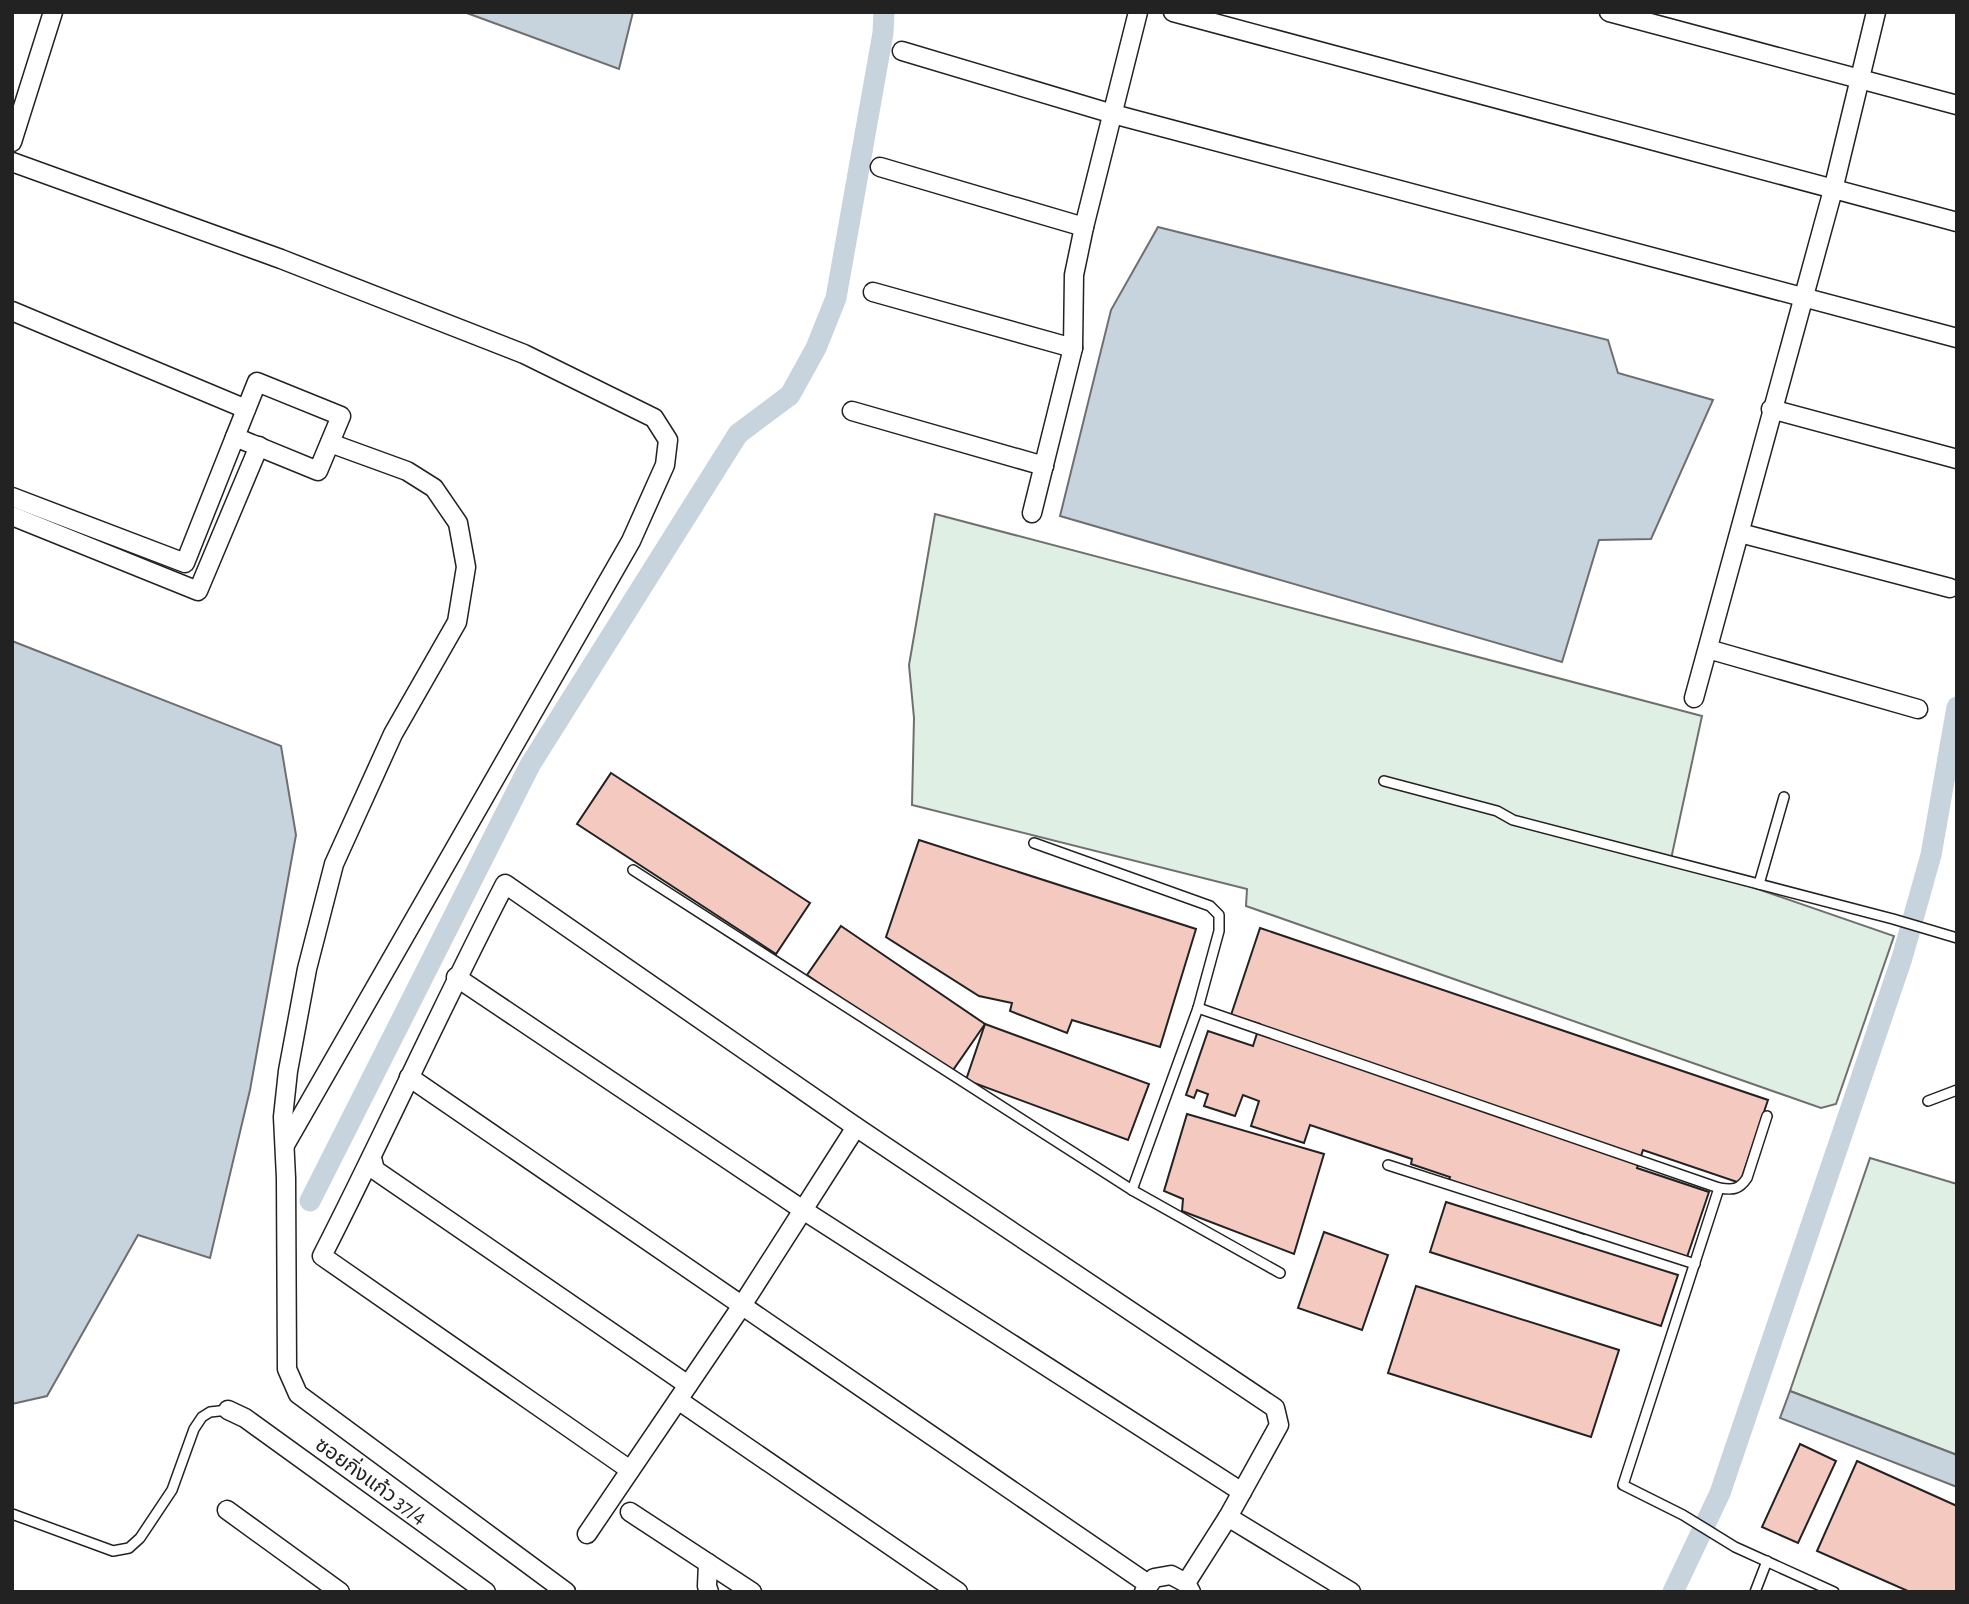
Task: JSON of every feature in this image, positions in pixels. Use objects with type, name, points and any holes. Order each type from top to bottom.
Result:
[{"type":"street","points":[[12,142],[53,12]]},
{"type":"street","points":[[1032,513],[1073,348],[1074,275],[1138,12]]},
{"type":"street","points":[[1173,12],[1957,222]]},
{"type":"street","points":[[1609,12],[1957,104]]},
{"type":"street","points":[[1694,698],[1833,190],[1876,12]]},
{"type":"street","points":[[902,51],[1113,114],[1957,338]]},
{"type":"street","points":[[12,162],[281,259],[524,354],[653,418],[668,440],[665,465],[631,541],[285,1145]]},
{"type":"street","points":[[880,167],[1084,228]]},
{"type":"street","points":[[873,292],[1073,348]]},
{"type":"street","points":[[12,311],[246,408]]},
{"type":"street","points":[[12,497],[185,564],[246,408],[257,382],[341,415],[318,471],[235,437]]},
{"type":"street","points":[[1771,410],[1957,459]]},
{"type":"street","points":[[852,411],[1044,466]]},
{"type":"street","points":[[330,443],[407,471],[434,488],[458,523],[466,567],[457,622],[393,734],[334,864],[307,969],[288,1071],[283,1117],[287,1369],[298,1394],[566,1592]]},
{"type":"street","points":[[12,516],[198,591],[259,446]]},
{"type":"street","points":[[1740,533],[1950,588]]},
{"type":"street","points":[[163,577],[173,559]]},
{"type":"street","points":[[1708,649],[1919,709]]},
{"type":"street","points":[[409,1077],[1146,1588],[1163,1575],[1171,1575],[1189,1587],[1279,1425],[1275,1408],[856,1127],[505,884],[456,977],[409,1077],[372,1158],[321,1256],[631,1470]]},
{"type":"street","points":[[456,977],[803,1210],[1242,1492]]},
{"type":"street","points":[[587,1534],[741,1307],[856,1127]]},
{"type":"street","points":[[372,1158],[375,1170],[688,1385]]},
{"type":"street","points":[[678,1400],[958,1592]]},
{"type":"street","name":"ซอยกิ่งแก้ว 37/4","points":[[228,1410],[245,1418],[486,1592]]},
{"type":"street","points":[[228,1510],[340,1592]]},
{"type":"street","points":[[630,1512],[752,1592]]},
{"type":"street","points":[[1228,1517],[1351,1592]]},
{"type":"street","points":[[708,1563],[706,1586],[709,1592]]},
{"type":"lane","points":[[1384,781],[1497,811],[1513,820],[1953,936]]},
{"type":"lane","points":[[1759,884],[1784,797]]},
{"type":"lane","points":[[1034,843],[1210,906],[1219,915],[1219,931],[1198,1008],[1132,1190]]},
{"type":"lane","points":[[633,870],[1132,1190],[1280,1273]]},
{"type":"lane","points":[[1198,1008],[1719,1188],[1734,1190],[1747,1178],[1767,1116]]},
{"type":"lane","points":[[1928,1101],[1957,1090]]},
{"type":"lane","points":[[1388,1165],[1695,1264]]},
{"type":"lane","points":[[1719,1188],[1623,1485],[1684,1515],[1735,1547],[1767,1561],[1813,1588],[1834,1592]]},
{"type":"lane","points":[[12,1514],[113,1550],[129,1548],[141,1538],[172,1490],[194,1429],[202,1417],[210,1412],[228,1410]]},
{"type":"lane","points":[[1755,1592],[1767,1561]]},
{"type":"green space","points":[[935,514],[1702,716],[1671,859],[1894,936],[1836,1104],[1821,1108],[1246,906],[1247,889],[912,805],[914,718],[909,665]]},
{"type":"green space","points":[[1870,1158],[1957,1184],[1957,1455],[1790,1391]]},
{"type":"shaded area","points":[[464,12],[633,12],[619,69]]},
{"type":"shaded area","points":[[1158,227],[1608,340],[1618,373],[1713,400],[1651,539],[1599,540],[1562,662],[1060,516],[1111,310]]},
{"type":"shaded area","points":[[12,641],[281,746],[296,835],[250,1090],[210,1258],[138,1235],[47,1396],[12,1404]]},
{"type":"shaded area","points":[[1790,1391],[1957,1455],[1957,1487],[1780,1418]]},
{"type":"building","points":[[611,773],[810,903],[776,954],[577,824]]},
{"type":"building","points":[[919,840],[1196,929],[1160,1047],[1072,1020],[1067,1033],[1010,1011],[1012,1003],[979,996],[886,937]]},
{"type":"building","points":[[841,926],[985,1024],[951,1073],[807,975]]},
{"type":"building","points":[[1260,928],[1768,1100],[1740,1183],[1643,1150],[1637,1168],[1709,1192],[1686,1260],[1586,1227],[1584,1234],[1547,1221],[1549,1215],[1448,1182],[1450,1177],[1411,1164],[1412,1159],[1310,1125],[1304,1143],[1251,1126],[1259,1101],[1243,1095],[1235,1116],[1204,1106],[1208,1094],[1197,1090],[1194,1098],[1186,1095],[1208,1031],[1253,1046],[1260,1024],[1231,1015]]},
{"type":"building","points":[[985,1024],[1149,1084],[1128,1140],[966,1080]]},
{"type":"building","points":[[1187,1114],[1324,1154],[1294,1254],[1182,1211],[1183,1199],[1164,1191]]},
{"type":"building","points":[[1446,1202],[1678,1275],[1661,1326],[1430,1252]]},
{"type":"building","points":[[1324,1232],[1388,1255],[1362,1330],[1298,1308]]},
{"type":"building","points":[[1416,1286],[1619,1350],[1591,1437],[1388,1373]]},
{"type":"building","points":[[1800,1444],[1836,1461],[1798,1543],[1762,1527]]},
{"type":"building","points":[[1857,1461],[1957,1506],[1957,1592],[1910,1592],[1817,1551]]},
{"type":"waterway","points":[[310,1201],[530,765],[738,434],[790,395],[816,348],[836,298],[883,33],[884,12]]},
{"type":"waterway","points":[[1673,1592],[1720,1493],[1902,958],[1931,855],[1957,707]]}]
